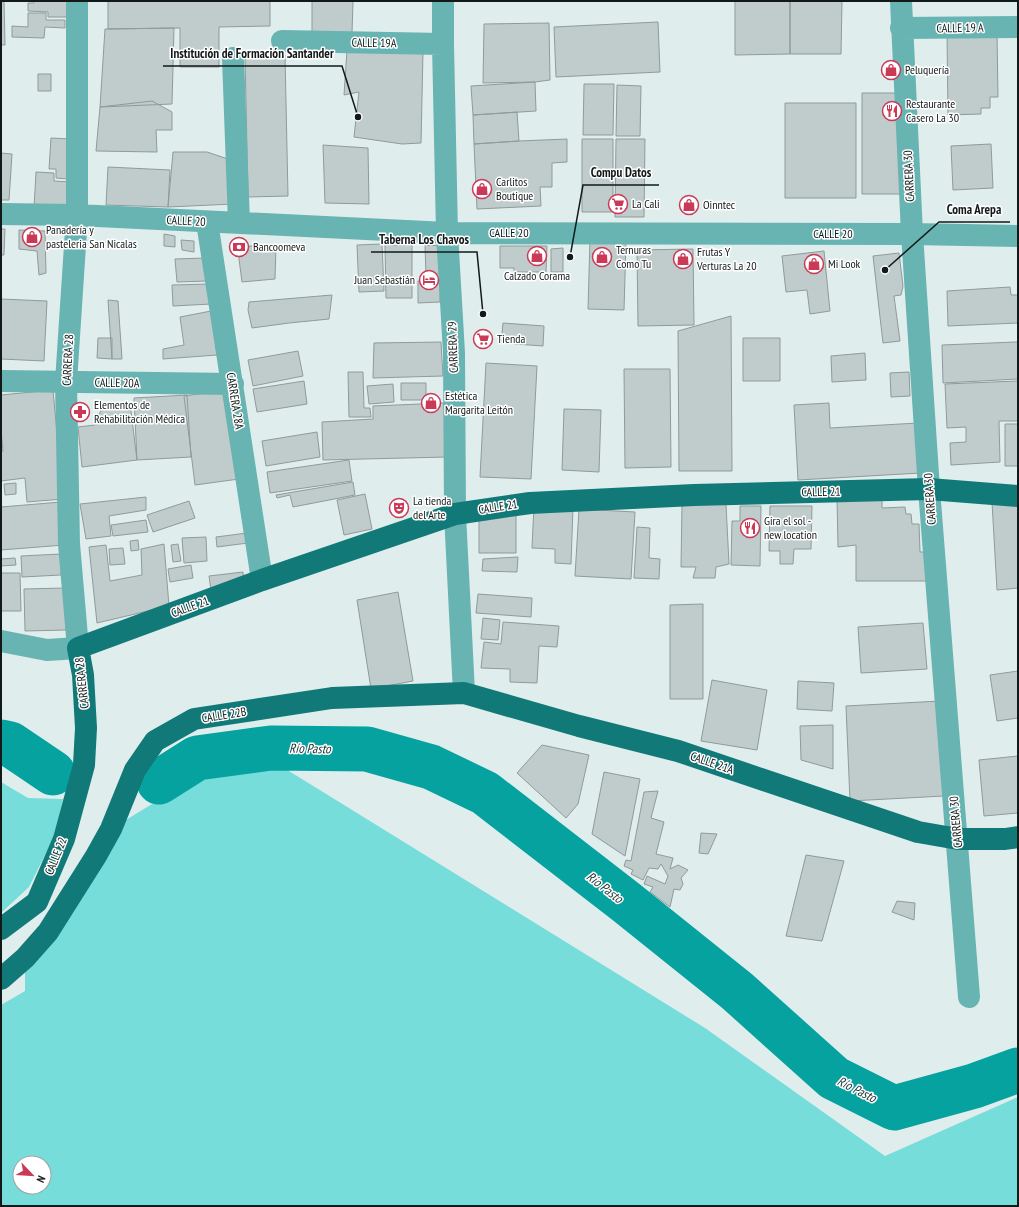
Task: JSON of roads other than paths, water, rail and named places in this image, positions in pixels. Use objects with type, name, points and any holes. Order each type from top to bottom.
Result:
[{"type":"main road","name":"CALLE 21","points":[[78,648],[262,580],[455,514],[538,502],[694,495],[930,490],[1018,496]]},
{"type":"main road","name":"CARRERA 28","points":[[78,648],[82,674],[86,728],[84,765]]},
{"type":"main road","name":"CALLE 21A","points":[[464,693],[579,726],[678,751],[918,832],[958,840],[1004,839],[1018,837]]},
{"type":"main road","name":"CALLE 22B","points":[[1,980],[25,958],[48,932],[96,856],[111,829],[135,770],[155,741],[194,720],[332,698],[464,693]]},
{"type":"main road","name":"CALLE 22","points":[[1,929],[37,902],[64,839],[84,765]]},
{"type":"street","name":"CARRERA 28","points":[[78,1],[77,216],[66,382],[69,544],[78,648]]},
{"type":"street","name":"CARRERA 29","points":[[443,1],[447,233],[454,353],[455,514],[464,693]]},
{"type":"street","name":"CARRERA 30","points":[[901,1],[901,28],[912,234],[969,997]]},
{"type":"street","name":"CALLE 19 A","points":[[901,28],[1018,27]]},
{"type":"street","name":"CALLE 19A","points":[[282,41],[443,44]]},
{"type":"street","points":[[232,58],[239,223]]},
{"type":"street","name":"CALLE 20","points":[[1,214],[77,216],[447,233],[912,234],[1018,236]]},
{"type":"street","name":"CARRERA 28A","points":[[207,222],[262,580]]},
{"type":"street","name":"CALLE 20A","points":[[1,381],[233,384]]},
{"type":"street","name":"CALLE 21","points":[[1,641],[47,650],[78,648]]},
{"type":"waterway","name":"Río Pasto","points":[[1,742],[10,744],[53,773]]},
{"type":"waterway","name":"Río Pasto","points":[[159,782],[197,758],[271,748],[367,749],[431,767],[485,793],[626,902],[737,991],[834,1078],[894,1108],[974,1086],[1018,1070]]},
{"type":"place","name":"Peluquería","points":[[891,70]]},
{"type":"place","name":"Restaurante Casero La 30","points":[[892,111]]},
{"type":"place","name":"Institución de Formación Santander","points":[[358,117]]},
{"type":"place","name":"Carlitos Boutique","points":[[482,189]]},
{"type":"place","name":"La Cali","points":[[618,204]]},
{"type":"place","name":"Oinntec","points":[[689,205]]},
{"type":"place","name":"Panadería y pasteleria San Nicalas","points":[[32,237]]},
{"type":"place","name":"Bancoomeva","points":[[239,247]]},
{"type":"place","name":"Calzado Corama","points":[[537,256]]},
{"type":"place","name":"Compu Datos","points":[[570,257]]},
{"type":"place","name":"Ternuras Como Tu","points":[[602,257]]},
{"type":"place","name":"Frutas Y Verturas La 20","points":[[683,259]]},
{"type":"place","name":"Mi Look","points":[[814,264]]},
{"type":"place","name":"Coma Arepa","points":[[885,270]]},
{"type":"place","name":"Juan Sebastián","points":[[429,280]]},
{"type":"place","name":"Taberna Los Chavos","points":[[483,314]]},
{"type":"place","name":"Tienda","points":[[483,339]]},
{"type":"place","name":"Estética Margarita Leitón","points":[[431,403]]},
{"type":"place","name":"Elementos de Rehabilitación Médica","points":[[80,412]]},
{"type":"place","name":"La tienda del Arte","points":[[399,508]]},
{"type":"place","name":"Gira el sol - new location","points":[[750,528]]}]
